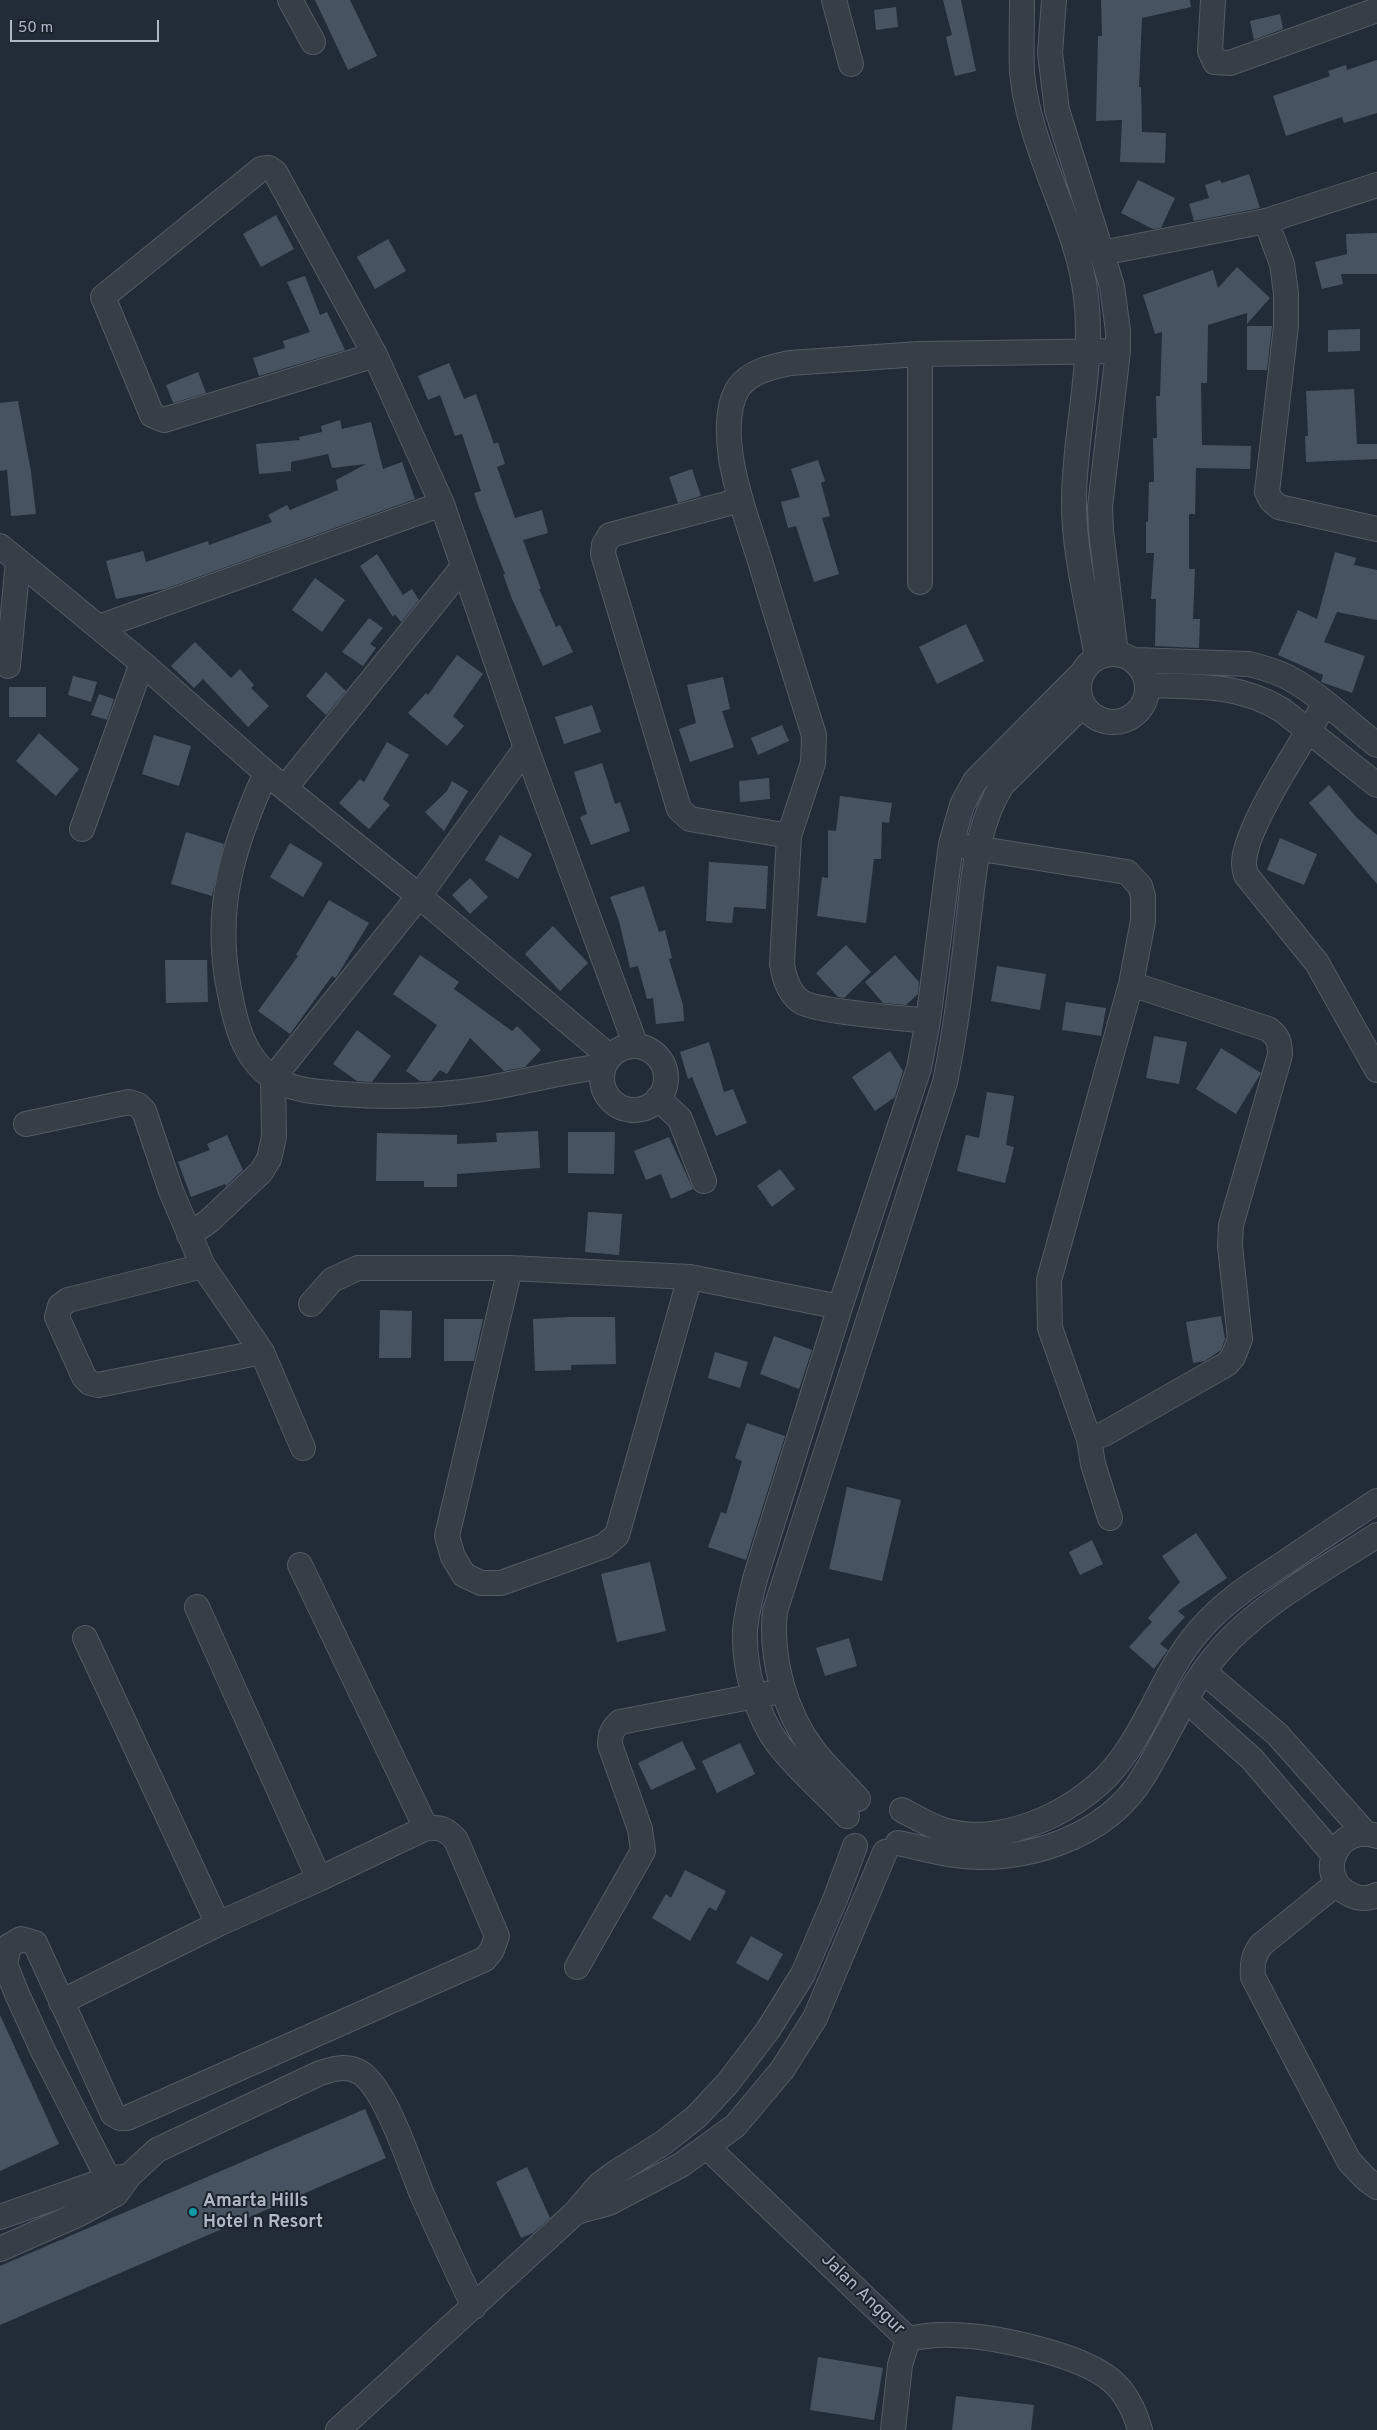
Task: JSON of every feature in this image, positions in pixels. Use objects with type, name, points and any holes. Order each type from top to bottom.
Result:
[{"type":"street","points":[[290,0],[313,42]]},
{"type":"street","points":[[834,0],[852,64]]},
{"type":"street","points":[[1022,0],[1022,74],[1039,149],[1064,212],[1080,264],[1086,297],[1088,352],[1074,496],[1075,542],[1107,661]]},
{"type":"street","points":[[1054,0],[1050,53],[1057,110],[1102,253],[1115,306],[1118,351],[1100,507],[1107,661]]},
{"type":"street","points":[[1213,0],[1210,51],[1215,62],[1222,63],[1230,63],[1377,10]]},
{"type":"street","points":[[375,355],[164,420],[159,419],[152,415],[103,297],[261,169],[269,168],[275,172],[375,355],[442,504],[526,748],[636,1046]]},
{"type":"street","points":[[1102,253],[1266,221],[1377,185]]},
{"type":"street","points":[[1266,221],[1282,264],[1286,293],[1286,326],[1267,492],[1271,500],[1279,507],[1377,529]]},
{"type":"street","points":[[928,1021],[811,1007],[792,994],[784,980],[782,964],[789,836],[813,763],[814,735],[741,500],[732,458],[729,430],[733,402],[739,387],[751,376],[768,368],[790,363],[920,354],[1118,351]]},
{"type":"street","points":[[920,354],[920,582]]},
{"type":"street","points":[[741,500],[610,535],[604,545],[603,554],[679,810],[690,819],[789,836]]},
{"type":"street","points":[[99,627],[442,504]]},
{"type":"street","points":[[0,546],[142,663],[266,773],[419,896],[607,1061]]},
{"type":"street","points":[[8,666],[18,561]]},
{"type":"street","points":[[285,788],[463,567]]},
{"type":"street","points":[[1107,661],[1141,667],[1148,685],[1144,703],[1132,717],[1124,721],[1105,722],[1088,712],[1083,705],[1079,694],[1079,682],[1107,661],[1249,664],[1284,675],[1377,745]]},
{"type":"street","points":[[852,1807],[777,1742],[764,1720],[755,1696],[748,1662],[745,1632],[755,1579],[840,1307],[911,1097],[919,1068],[928,1021],[951,844],[962,805],[975,780],[1107,661]]},
{"type":"street","points":[[82,829],[142,663]]},
{"type":"street","points":[[1148,685],[1230,688],[1265,700],[1377,785]]},
{"type":"street","points":[[1324,704],[1262,811],[1248,844],[1244,863],[1246,874],[1317,963],[1377,1070]]},
{"type":"street","points":[[852,1807],[797,1724],[777,1665],[774,1641],[775,1611],[945,1082],[955,1029],[978,848],[985,820],[993,800],[1002,785],[1083,705]]},
{"type":"street","points":[[189,1235],[209,1221],[255,1178],[269,1158],[274,1137],[273,1078],[419,896],[526,748]]},
{"type":"street","points":[[266,773],[244,822],[234,857],[224,907],[227,982],[235,1020],[246,1048],[257,1065],[273,1078],[292,1087],[314,1092],[400,1096],[488,1088],[607,1061]]},
{"type":"street","points":[[951,844],[1127,872],[1135,878],[1140,886],[1144,909],[1131,984],[1049,1280],[1050,1328],[1089,1439],[1094,1464],[1110,1518]]},
{"type":"street","points":[[1089,1439],[1104,1434],[1227,1364],[1238,1347],[1240,1330],[1230,1246],[1231,1225],[1280,1055],[1280,1044],[1276,1035],[1268,1029],[1131,984]]},
{"type":"street","points":[[636,1046],[646,1048],[654,1053],[664,1070],[663,1089],[658,1098],[651,1105],[632,1110],[613,1102],[603,1085],[607,1061],[617,1050],[636,1046]]},
{"type":"street","points":[[658,1098],[680,1119],[704,1181]]},
{"type":"street","points":[[26,1124],[129,1102],[138,1105],[144,1111],[171,1191],[203,1266],[262,1352],[303,1448]]},
{"type":"street","points":[[203,1266],[68,1300],[60,1306],[57,1317],[84,1377],[90,1383],[98,1385],[262,1352]]},
{"type":"street","points":[[311,1304],[332,1280],[358,1268],[510,1268],[690,1277],[840,1307]]},
{"type":"street","points":[[510,1268],[447,1536],[453,1557],[464,1575],[481,1583],[501,1582],[529,1573],[604,1546],[617,1535],[690,1277]]},
{"type":"street","points":[[801,1432],[829,1442]]},
{"type":"street","points":[[1377,1501],[1228,1600],[1197,1633],[1182,1654],[1124,1757],[1109,1776],[1092,1792],[1064,1810],[1023,1827],[998,1832],[967,1834],[943,1830],[902,1810],[891,1798],[874,1794],[852,1807],[846,1832],[855,1846],[869,1853],[892,1847],[955,1855],[986,1856],[1034,1850],[1083,1832],[1111,1814],[1128,1798],[1143,1779],[1204,1672],[1216,1654],[1247,1621],[1377,1535]]},
{"type":"street","points":[[300,1565],[426,1828]]},
{"type":"street","points":[[197,1607],[319,1879]]},
{"type":"street","points":[[85,1638],[218,1924]]},
{"type":"street","points":[[1204,1672],[1277,1734],[1371,1835]]},
{"type":"street","points":[[576,1967],[644,1851],[640,1829],[610,1745],[610,1734],[614,1728],[620,1722],[784,1690]]},
{"type":"street","points":[[1187,1700],[1252,1759],[1334,1855]]},
{"type":"street","points":[[1109,1776],[1128,1798]]},
{"type":"street","points":[[612,2189],[681,2165],[707,2147],[735,2126],[782,2070],[814,2018],[892,1847],[905,1827],[902,1810]]},
{"type":"street","points":[[61,2002],[218,1924],[426,1828],[439,1827],[446,1830],[456,1840],[497,1936],[492,1950],[485,1959],[136,2114],[120,2118],[113,2114],[61,2002],[35,1943],[21,1939],[9,1946],[5,1964],[43,2051],[118,2183]]},
{"type":"street","points":[[1371,1835],[1346,1839],[1334,1855],[1332,1865],[1336,1884],[1353,1896],[1363,1898],[1377,1896]]},
{"type":"street","points":[[338,2430],[576,2212],[612,2189],[663,2143],[696,2117],[727,2084],[768,2030],[803,1974],[836,1898],[855,1846]]},
{"type":"street","points":[[1336,1884],[1261,1946],[1254,1955],[1253,1972],[1260,1992],[1349,2161],[1366,2180],[1377,2187]]},
{"type":"street","points":[[803,1974],[828,1986]]},
{"type":"street","points":[[0,2249],[79,2214],[157,2150],[320,2073],[339,2068],[350,2068],[362,2074],[376,2090],[392,2121],[474,2307]]},
{"type":"street","name":"Jalan Anggur","points":[[707,2147],[908,2339],[930,2335],[983,2338],[1066,2357],[1092,2367],[1112,2381],[1128,2400],[1140,2430]]},
{"type":"street","points":[[0,2218],[118,2183]]},
{"type":"street","points":[[893,2430],[900,2364],[908,2339]]},
{"type":"building","points":[[315,0],[350,0],[377,56],[348,70]]},
{"type":"building","points":[[943,0],[961,0],[976,71],[955,76],[946,37],[952,35]]},
{"type":"building","points":[[1101,0],[1190,0],[1191,7],[1142,18],[1139,87],[1141,87],[1142,132],[1166,133],[1165,163],[1120,162],[1122,120],[1096,121],[1098,36],[1102,36]]},
{"type":"building","points":[[896,7],[898,27],[876,30],[874,10]]},
{"type":"building","points":[[1280,14],[1283,29],[1254,40],[1250,21]]},
{"type":"building","points":[[1377,60],[1377,113],[1344,123],[1342,117],[1286,136],[1273,96],[1330,76],[1328,71],[1346,65],[1347,70]]},
{"type":"building","points":[[1249,174],[1260,208],[1194,221],[1189,204],[1209,198],[1205,185],[1220,180],[1222,183]]},
{"type":"building","points":[[1138,180],[1175,198],[1161,228],[1153,229],[1121,213]]},
{"type":"building","points":[[276,215],[294,249],[261,267],[243,234]]},
{"type":"building","points":[[1377,233],[1377,274],[1341,274],[1343,284],[1322,289],[1315,262],[1347,254],[1346,234]]},
{"type":"building","points":[[388,239],[406,271],[375,289],[357,257]]},
{"type":"building","points":[[1237,267],[1270,298],[1247,324],[1247,313],[1208,325],[1207,383],[1201,383],[1202,445],[1251,446],[1250,469],[1196,468],[1195,514],[1189,514],[1189,569],[1195,569],[1193,619],[1200,619],[1199,648],[1155,646],[1156,599],[1151,599],[1154,553],[1146,553],[1146,522],[1148,522],[1149,482],[1154,482],[1153,438],[1157,438],[1156,396],[1160,396],[1162,332],[1155,334],[1143,295],[1213,270],[1218,288]]},
{"type":"building","points":[[305,276],[320,315],[327,312],[345,350],[259,376],[253,358],[285,348],[283,341],[310,332],[287,282]]},
{"type":"building","points":[[1247,326],[1272,326],[1267,370],[1247,370]]},
{"type":"building","points":[[1360,329],[1360,351],[1328,352],[1328,330]]},
{"type":"building","points":[[449,363],[464,399],[476,394],[494,444],[498,442],[505,464],[497,467],[515,518],[542,510],[548,533],[523,540],[541,589],[539,589],[556,627],[560,625],[573,652],[543,666],[512,599],[503,574],[505,574],[479,508],[474,493],[481,491],[462,434],[455,436],[440,395],[428,400],[418,376]]},
{"type":"building","points":[[198,372],[206,393],[173,403],[166,385]]},
{"type":"building","points":[[1354,389],[1357,444],[1377,444],[1377,459],[1306,462],[1305,436],[1308,436],[1306,391]]},
{"type":"building","points":[[18,401],[31,472],[36,514],[11,516],[7,470],[0,471],[0,403]]},
{"type":"building","points":[[340,420],[342,429],[371,422],[383,469],[402,462],[415,499],[165,589],[116,599],[106,561],[143,551],[146,562],[208,541],[209,545],[272,522],[268,515],[287,505],[290,510],[338,490],[336,480],[366,464],[332,468],[328,454],[291,462],[291,471],[259,474],[256,444],[300,440],[299,437],[322,432],[321,426]]},
{"type":"building","points":[[818,460],[825,481],[821,483],[830,516],[822,518],[839,574],[814,582],[796,526],[788,528],[781,502],[800,497],[791,469]]},
{"type":"building","points":[[692,469],[701,496],[678,503],[669,477]]},
{"type":"building","points":[[1335,552],[1356,558],[1354,565],[1377,570],[1377,620],[1337,612],[1324,642],[1365,656],[1352,693],[1321,682],[1323,675],[1278,655],[1298,610],[1317,619]]},
{"type":"building","points":[[377,554],[403,595],[412,589],[419,600],[401,622],[395,614],[393,617],[360,566]]},
{"type":"building","points":[[315,578],[345,600],[322,632],[292,610]]},
{"type":"building","points":[[369,618],[383,628],[370,644],[376,648],[363,666],[342,652]]},
{"type":"building","points":[[966,624],[984,661],[937,684],[919,647]]},
{"type":"building","points":[[195,642],[231,678],[240,669],[254,685],[251,688],[269,706],[248,727],[203,679],[194,688],[171,666]]},
{"type":"building","points":[[457,655],[483,674],[453,716],[464,726],[447,746],[408,713],[426,693],[428,695]]},
{"type":"building","points":[[326,672],[346,691],[326,715],[306,696]]},
{"type":"building","points":[[73,676],[97,682],[91,702],[68,695]]},
{"type":"building","points":[[723,677],[730,709],[722,711],[734,747],[690,762],[679,729],[696,723],[687,685]]},
{"type":"building","points":[[9,687],[46,687],[46,717],[9,717]]},
{"type":"building","points":[[99,694],[114,699],[107,720],[91,715]]},
{"type":"building","points":[[592,705],[601,732],[564,744],[555,717]]},
{"type":"building","points":[[782,725],[789,741],[758,755],[751,738]]},
{"type":"building","points":[[39,733],[79,769],[56,796],[16,761]]},
{"type":"building","points":[[154,735],[191,746],[179,786],[142,774]]},
{"type":"building","points":[[387,742],[409,755],[383,799],[390,805],[369,829],[339,803],[360,779],[364,782]]},
{"type":"building","points":[[602,763],[615,804],[620,802],[630,831],[591,845],[580,817],[587,814],[574,772]]},
{"type":"building","points":[[769,778],[770,799],[740,802],[739,781]]},
{"type":"building","points":[[452,781],[468,791],[444,831],[425,812],[447,791]]},
{"type":"building","points":[[1329,785],[1357,818],[1377,835],[1377,884],[1309,803]]},
{"type":"building","points":[[840,796],[892,803],[889,823],[882,822],[881,859],[874,859],[866,923],[817,916],[822,877],[828,878],[828,830],[836,831]]},
{"type":"building","points":[[186,832],[224,844],[212,896],[171,884]]},
{"type":"building","points":[[500,835],[532,854],[518,879],[485,860]]},
{"type":"building","points":[[1280,838],[1317,854],[1304,885],[1267,870]]},
{"type":"building","points":[[290,843],[323,863],[303,897],[270,877]]},
{"type":"building","points":[[709,862],[768,866],[766,909],[734,907],[732,923],[706,921]]},
{"type":"building","points":[[470,878],[488,897],[470,914],[452,895]]},
{"type":"building","points":[[644,886],[659,932],[665,930],[672,958],[669,959],[683,1005],[684,1021],[656,1024],[653,998],[647,999],[638,966],[630,968],[619,921],[610,897]]},
{"type":"building","points":[[329,900],[369,923],[337,976],[335,978],[332,976],[290,1034],[258,1011],[298,956],[296,955]]},
{"type":"building","points":[[553,926],[588,963],[560,991],[525,954]]},
{"type":"building","points":[[846,945],[871,972],[844,998],[838,997],[816,973]]},
{"type":"building","points":[[420,955],[459,982],[454,989],[512,1031],[517,1026],[541,1050],[525,1067],[504,1071],[470,1038],[447,1074],[440,1070],[431,1081],[420,1081],[406,1071],[437,1025],[393,994]]},
{"type":"building","points":[[895,955],[919,982],[918,994],[906,1005],[883,1003],[865,982]]},
{"type":"building","points":[[165,960],[207,960],[208,1002],[166,1003]]},
{"type":"building","points":[[997,966],[1046,974],[1040,1010],[991,1001]]},
{"type":"building","points":[[1066,1002],[1106,1008],[1101,1036],[1062,1030]]},
{"type":"building","points":[[357,1030],[391,1056],[372,1082],[357,1081],[333,1064]]},
{"type":"building","points":[[1154,1036],[1187,1042],[1179,1084],[1146,1078]]},
{"type":"building","points":[[709,1042],[724,1092],[733,1089],[747,1123],[716,1136],[692,1077],[688,1079],[680,1052]]},
{"type":"building","points":[[1221,1048],[1261,1073],[1236,1114],[1196,1089]]},
{"type":"building","points":[[890,1051],[903,1071],[895,1097],[875,1111],[852,1077]]},
{"type":"building","points":[[987,1092],[1014,1096],[1006,1145],[1014,1147],[1005,1183],[957,1171],[966,1135],[979,1138]]},
{"type":"building","points":[[538,1131],[540,1168],[457,1174],[457,1187],[424,1187],[424,1181],[376,1181],[377,1133],[457,1135],[457,1144],[497,1142],[496,1133]]},
{"type":"building","points":[[568,1132],[615,1132],[614,1174],[568,1173]]},
{"type":"building","points":[[227,1135],[243,1170],[226,1186],[225,1184],[191,1197],[178,1162],[210,1150],[207,1144]]},
{"type":"building","points":[[669,1137],[693,1189],[671,1199],[661,1174],[646,1180],[634,1151]]},
{"type":"building","points":[[780,1169],[795,1189],[772,1207],[757,1186]]},
{"type":"building","points":[[588,1212],[622,1214],[619,1255],[585,1252]]},
{"type":"building","points":[[380,1310],[412,1311],[411,1358],[379,1358]]},
{"type":"building","points":[[1221,1316],[1225,1339],[1221,1350],[1205,1361],[1193,1363],[1186,1322]]},
{"type":"building","points":[[615,1317],[616,1364],[571,1365],[571,1370],[535,1371],[533,1319]]},
{"type":"building","points":[[444,1319],[483,1319],[474,1361],[444,1361]]},
{"type":"building","points":[[774,1336],[812,1350],[799,1389],[760,1374]]},
{"type":"building","points":[[715,1352],[748,1362],[740,1388],[708,1378]]},
{"type":"building","points":[[747,1423],[785,1436],[746,1560],[708,1547],[721,1512],[726,1514],[742,1461],[735,1458]]},
{"type":"building","points":[[847,1487],[901,1500],[882,1581],[829,1569]]},
{"type":"building","points":[[1196,1533],[1227,1578],[1178,1611],[1185,1617],[1160,1644],[1168,1650],[1154,1669],[1129,1647],[1152,1622],[1148,1618],[1180,1582],[1162,1556]]},
{"type":"building","points":[[1092,1540],[1103,1564],[1080,1575],[1069,1552]]},
{"type":"building","points":[[650,1562],[666,1631],[617,1642],[601,1574]]},
{"type":"building","points":[[849,1638],[857,1666],[825,1676],[816,1648]]},
{"type":"building","points":[[682,1741],[696,1769],[651,1790],[638,1763]]},
{"type":"building","points":[[740,1743],[755,1774],[717,1793],[702,1761]]},
{"type":"building","points":[[685,1870],[726,1891],[716,1911],[709,1907],[690,1941],[652,1918],[666,1894],[671,1898]]},
{"type":"building","points":[[751,1936],[783,1954],[768,1981],[736,1963]]},
{"type":"building","points":[[0,2015],[59,2144],[0,2171]]},
{"type":"building","name":"Amarta Hills Hotel n Resort","points":[[365,2109],[386,2158],[0,2325],[0,2266]]},
{"type":"building","points":[[527,2167],[550,2218],[533,2233],[521,2238],[496,2182]]},
{"type":"building","points":[[818,2357],[883,2368],[874,2420],[810,2410]]},
{"type":"building","points":[[956,2396],[1034,2405],[1031,2430],[952,2430]]},
{"type":"place","name":"Amarta Hills Hotel n Resort","points":[[193,2212]]}]
